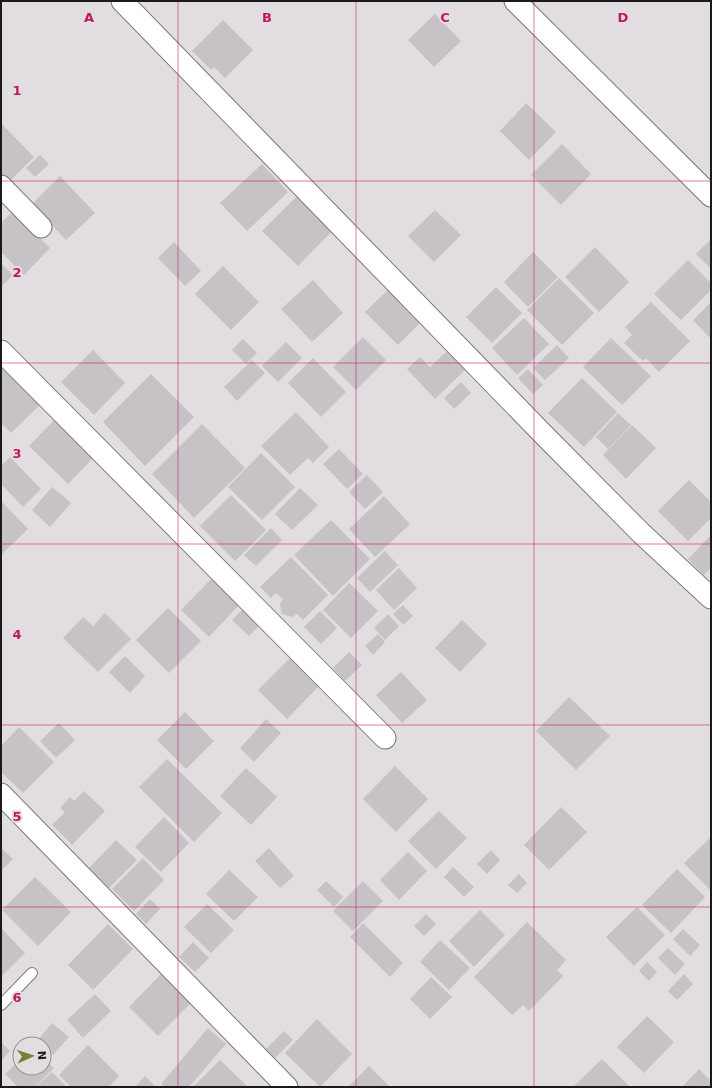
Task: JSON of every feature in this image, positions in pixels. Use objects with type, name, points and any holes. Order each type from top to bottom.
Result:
[{"type":"street","points":[[122,1],[546,438],[641,533],[711,598]]},
{"type":"street","points":[[515,1],[711,196]]},
{"type":"street","points":[[1,186],[41,227]]},
{"type":"street","points":[[1,351],[385,738]]},
{"type":"street","points":[[1,794],[287,1087]]},
{"type":"lane","points":[[1,1005],[32,973]]},
{"type":"building","points":[[435,14],[461,41],[434,67],[408,40]]},
{"type":"building","points":[[223,20],[253,50],[225,78],[214,67],[211,70],[192,51]]},
{"type":"building","points":[[526,103],[556,132],[529,160],[500,131]]},
{"type":"building","points":[[1,123],[34,157],[6,185],[1,180]]},
{"type":"building","points":[[562,144],[591,174],[561,205],[531,175]]},
{"type":"building","points":[[40,155],[49,164],[35,177],[26,168]]},
{"type":"building","points":[[262,164],[288,192],[247,231],[220,203]]},
{"type":"building","points":[[60,176],[95,213],[66,240],[32,204]]},
{"type":"building","points":[[299,194],[334,229],[298,266],[262,231]]},
{"type":"building","points":[[435,210],[461,235],[434,262],[408,236]]},
{"type":"building","points":[[13,211],[50,248],[24,275],[1,252],[1,223]]},
{"type":"building","points":[[711,239],[711,269],[696,254]]},
{"type":"building","points":[[174,242],[201,271],[185,286],[158,258]]},
{"type":"building","points":[[595,247],[629,282],[599,312],[565,277]]},
{"type":"building","points":[[533,252],[558,277],[528,307],[504,282]]},
{"type":"building","points":[[688,260],[711,283],[711,290],[681,320],[654,294]]},
{"type":"building","points":[[1,263],[13,275],[1,287]]},
{"type":"building","points":[[223,266],[259,302],[231,330],[195,294]]},
{"type":"building","points":[[559,278],[594,313],[562,345],[527,310]]},
{"type":"building","points":[[313,280],[343,313],[312,342],[281,309]]},
{"type":"building","points":[[496,287],[522,313],[492,343],[466,317]]},
{"type":"building","points":[[390,288],[422,321],[398,345],[365,312]]},
{"type":"building","points":[[651,302],[690,341],[659,372],[646,358],[643,361],[624,343],[632,335],[625,327]]},
{"type":"building","points":[[710,303],[711,304],[711,339],[693,320]]},
{"type":"building","points":[[524,318],[549,344],[517,375],[492,348]]},
{"type":"building","points":[[363,337],[386,360],[356,390],[333,367]]},
{"type":"building","points":[[611,338],[651,376],[622,405],[583,367]]},
{"type":"building","points":[[243,339],[257,353],[246,364],[232,350]]},
{"type":"building","points":[[286,342],[302,358],[278,382],[262,366]]},
{"type":"building","points":[[557,345],[569,358],[545,380],[533,368]]},
{"type":"building","points":[[93,350],[125,383],[94,415],[61,382]]},
{"type":"building","points":[[447,351],[465,370],[435,399],[407,369],[420,357],[430,367]]},
{"type":"building","points":[[313,358],[346,392],[321,417],[288,383]]},
{"type":"building","points":[[252,360],[265,373],[237,401],[224,387]]},
{"type":"building","points":[[1,362],[42,403],[11,433],[1,423]]},
{"type":"building","points":[[528,369],[543,385],[533,394],[518,378]]},
{"type":"building","points":[[151,374],[194,417],[145,466],[103,422]]},
{"type":"building","points":[[582,378],[617,412],[584,447],[548,413]]},
{"type":"building","points":[[461,382],[471,393],[454,409],[444,398]]},
{"type":"building","points":[[296,412],[329,447],[313,463],[308,458],[290,475],[261,446]]},
{"type":"building","points":[[618,413],[631,425],[608,449],[596,437]]},
{"type":"building","points":[[57,417],[94,457],[68,484],[29,446]]},
{"type":"building","points":[[202,424],[245,468],[194,518],[152,474]]},
{"type":"building","points":[[632,425],[656,448],[626,479],[603,455]]},
{"type":"building","points":[[339,449],[363,474],[347,489],[323,464]]},
{"type":"building","points":[[261,453],[295,487],[262,520],[228,487]]},
{"type":"building","points":[[10,457],[41,489],[23,507],[1,484],[1,466]]},
{"type":"building","points":[[367,475],[383,492],[365,509],[349,492]]},
{"type":"building","points":[[689,480],[711,502],[711,518],[688,541],[658,511]]},
{"type":"building","points":[[52,487],[71,503],[50,527],[32,510]]},
{"type":"building","points":[[300,488],[318,505],[292,530],[275,514]]},
{"type":"building","points":[[231,495],[266,530],[235,561],[200,526]]},
{"type":"building","points":[[384,496],[410,524],[375,557],[349,529]]},
{"type":"building","points":[[1,501],[28,529],[1,555]]},
{"type":"building","points":[[331,520],[370,559],[333,596],[294,555]]},
{"type":"building","points":[[271,528],[282,540],[256,566],[244,555]]},
{"type":"building","points":[[711,535],[711,568],[704,575],[688,559]]},
{"type":"building","points":[[385,551],[398,565],[370,592],[357,578]]},
{"type":"building","points":[[291,557],[328,595],[303,620],[297,614],[292,617],[282,614],[280,604],[283,599],[276,593],[271,598],[260,587]]},
{"type":"building","points":[[399,568],[417,588],[394,610],[376,590]]},
{"type":"building","points":[[213,577],[240,604],[209,637],[181,610]]},
{"type":"building","points":[[349,583],[378,611],[351,638],[323,610]]},
{"type":"building","points":[[403,605],[413,616],[403,625],[393,614]]},
{"type":"building","points":[[246,606],[263,622],[249,636],[232,620]]},
{"type":"building","points":[[168,608],[201,641],[169,673],[136,640]]},
{"type":"building","points":[[320,611],[337,628],[321,644],[304,627]]},
{"type":"building","points":[[105,613],[131,639],[98,672],[63,638],[83,617],[93,626]]},
{"type":"building","points":[[388,614],[399,626],[385,640],[374,628]]},
{"type":"building","points":[[462,620],[487,644],[460,672],[435,648]]},
{"type":"building","points":[[378,634],[385,642],[373,655],[365,646]]},
{"type":"building","points":[[349,652],[362,665],[345,681],[333,668]]},
{"type":"building","points":[[125,656],[145,676],[130,693],[109,672]]},
{"type":"building","points":[[291,657],[320,685],[287,719],[258,690]]},
{"type":"building","points":[[401,672],[427,700],[402,723],[376,695]]},
{"type":"building","points":[[569,697],[610,736],[576,770],[536,731]]},
{"type":"building","points":[[185,712],[214,741],[186,769],[157,740]]},
{"type":"building","points":[[266,719],[281,733],[254,762],[240,748]]},
{"type":"building","points":[[59,723],[75,740],[56,758],[40,741]]},
{"type":"building","points":[[19,727],[54,762],[23,793],[1,772],[1,746]]},
{"type":"building","points":[[167,759],[222,813],[194,842],[139,787]]},
{"type":"building","points":[[395,766],[428,799],[396,832],[363,799]]},
{"type":"building","points":[[246,768],[277,797],[251,825],[220,796]]},
{"type":"building","points":[[84,791],[105,811],[72,845],[52,825],[65,812],[60,808],[70,797],[74,801]]},
{"type":"building","points":[[561,807],[587,832],[549,870],[524,845]]},
{"type":"building","points":[[439,811],[467,838],[436,869],[408,841]]},
{"type":"building","points":[[164,817],[189,843],[161,872],[135,847]]},
{"type":"building","points":[[711,837],[711,891],[684,863]]},
{"type":"building","points":[[116,840],[137,860],[109,888],[89,868]]},
{"type":"building","points":[[1,848],[13,859],[1,871]]},
{"type":"building","points":[[269,848],[294,876],[280,888],[255,861]]},
{"type":"building","points":[[491,850],[500,860],[487,874],[477,864]]},
{"type":"building","points":[[408,852],[427,871],[399,900],[380,880]]},
{"type":"building","points":[[143,858],[164,880],[134,911],[112,889]]},
{"type":"building","points":[[453,867],[474,887],[464,897],[444,877]]},
{"type":"building","points":[[677,869],[705,897],[671,933],[642,905]]},
{"type":"building","points":[[229,870],[258,897],[234,921],[206,894]]},
{"type":"building","points":[[519,874],[527,883],[517,893],[508,885]]},
{"type":"building","points":[[35,877],[71,912],[38,946],[2,910]]},
{"type":"building","points":[[326,881],[343,897],[334,907],[317,890]]},
{"type":"building","points":[[363,881],[383,901],[353,931],[333,911]]},
{"type":"building","points":[[150,899],[160,909],[146,924],[136,914]]},
{"type":"building","points":[[207,904],[234,930],[211,953],[184,927]]},
{"type":"building","points":[[637,907],[665,935],[634,966],[606,937]]},
{"type":"building","points":[[480,910],[505,935],[474,967],[449,941]]},
{"type":"building","points":[[426,914],[436,924],[424,936],[414,926]]},
{"type":"building","points":[[527,922],[566,960],[557,970],[563,976],[529,1011],[523,1005],[512,1015],[474,977]]},
{"type":"building","points":[[363,923],[403,963],[390,977],[350,937]]},
{"type":"building","points":[[108,924],[133,949],[93,990],[68,965]]},
{"type":"building","points":[[1,928],[25,953],[1,977]]},
{"type":"building","points":[[683,929],[700,945],[690,956],[673,939]]},
{"type":"building","points":[[440,940],[470,968],[449,990],[420,962]]},
{"type":"building","points":[[193,942],[209,958],[195,972],[179,957]]},
{"type":"building","points":[[668,948],[685,964],[675,975],[658,958]]},
{"type":"building","points":[[647,962],[657,972],[649,981],[639,971]]},
{"type":"building","points":[[165,970],[195,999],[158,1036],[129,1007]]},
{"type":"building","points":[[684,974],[693,984],[677,1000],[668,991]]},
{"type":"building","points":[[431,977],[452,997],[430,1019],[410,999]]},
{"type":"building","points":[[95,994],[111,1011],[83,1038],[67,1020]]},
{"type":"building","points":[[647,1016],[674,1042],[644,1073],[617,1047]]},
{"type":"building","points":[[317,1019],[352,1054],[320,1087],[285,1053]]},
{"type":"building","points":[[52,1023],[69,1037],[53,1055],[52,1036],[41,1036]]},
{"type":"building","points":[[208,1028],[226,1044],[189,1087],[165,1087],[161,1084]]},
{"type":"building","points":[[284,1031],[293,1040],[275,1058],[266,1049]]},
{"type":"building","points":[[1,1042],[10,1051],[1,1061]]},
{"type":"building","points":[[88,1045],[119,1076],[109,1087],[68,1087],[70,1086],[59,1075]]},
{"type":"building","points":[[602,1059],[630,1087],[574,1086]]},
{"type":"building","points":[[220,1060],[248,1087],[193,1087]]},
{"type":"building","points":[[369,1066],[390,1087],[348,1087]]},
{"type":"building","points":[[12,1067],[12,1076],[46,1076],[35,1087],[18,1087],[5,1074]]},
{"type":"building","points":[[699,1069],[711,1081],[711,1087],[682,1087]]},
{"type":"building","points":[[52,1072],[65,1085],[64,1087],[36,1087],[48,1076],[52,1076]]},
{"type":"building","points":[[145,1076],[154,1085],[152,1087],[135,1087]]}]
